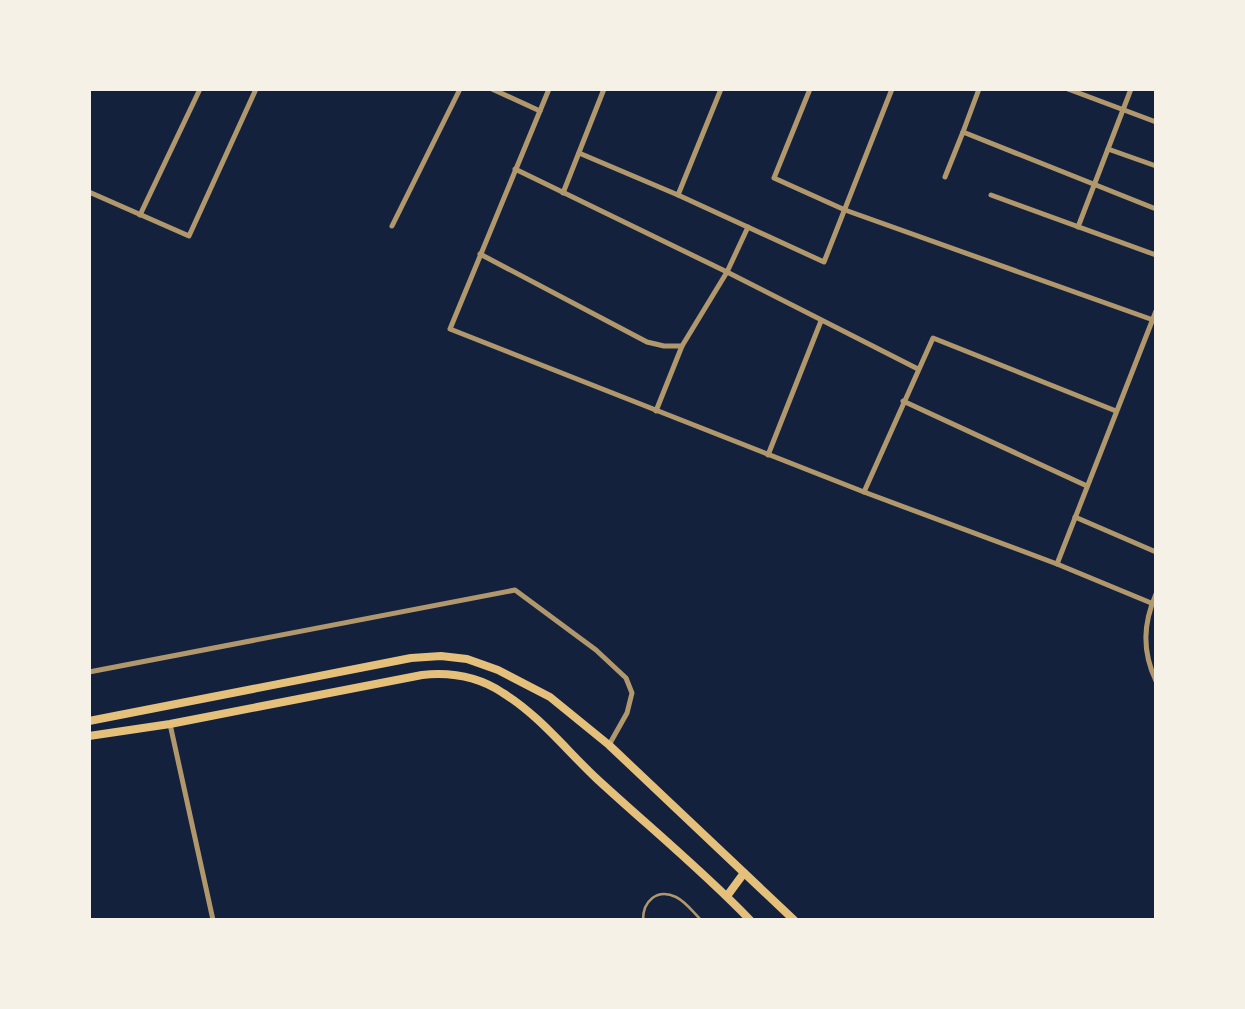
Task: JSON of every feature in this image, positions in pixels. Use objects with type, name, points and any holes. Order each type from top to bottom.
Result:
[{"type":"main road","points":[[89,721],[411,658],[441,656],[479,663],[534,687],[550,697],[609,745],[794,920]]},
{"type":"main road","points":[[89,736],[170,724],[422,675],[469,678],[492,686],[519,704],[639,818],[727,895],[750,920]]},
{"type":"main road","points":[[727,895],[744,873]]},
{"type":"street","points":[[140,215],[200,89]]},
{"type":"street","points":[[89,192],[189,236],[256,89]]},
{"type":"street","points":[[392,226],[460,89]]},
{"type":"street","points":[[492,89],[540,111]]},
{"type":"street","points":[[549,89],[450,330],[1154,604]]},
{"type":"street","points":[[563,193],[604,89]]},
{"type":"street","points":[[678,195],[721,89]]},
{"type":"street","points":[[810,89],[774,178],[845,210],[1154,320]]},
{"type":"street","points":[[579,153],[824,262],[892,89]]},
{"type":"street","points":[[945,177],[979,89]]},
{"type":"street","points":[[1068,89],[1156,122]]},
{"type":"street","points":[[1078,227],[1131,89]]},
{"type":"street","points":[[963,132],[1156,209]]},
{"type":"street","points":[[1108,149],[1156,166]]},
{"type":"street","points":[[515,169],[918,369]]},
{"type":"street","points":[[991,195],[1156,255]]},
{"type":"street","points":[[656,411],[682,346],[727,272],[748,227]]},
{"type":"street","points":[[481,254],[647,342],[682,346]]},
{"type":"street","points":[[1056,564],[1156,310]]},
{"type":"street","points":[[768,455],[821,321]]},
{"type":"street","points":[[864,492],[933,338],[1116,411]]},
{"type":"street","points":[[903,401],[1087,485]]},
{"type":"street","points":[[1075,517],[1156,552]]},
{"type":"street","points":[[89,672],[515,590],[596,650],[626,678],[632,693],[627,713],[609,745]]},
{"type":"street","points":[[1156,594],[1145,630],[1146,652],[1156,681]]},
{"type":"street","points":[[170,724],[213,920]]},
{"type":"lane","points":[[643,920],[646,905],[650,899],[660,894],[676,897],[701,920]]}]
